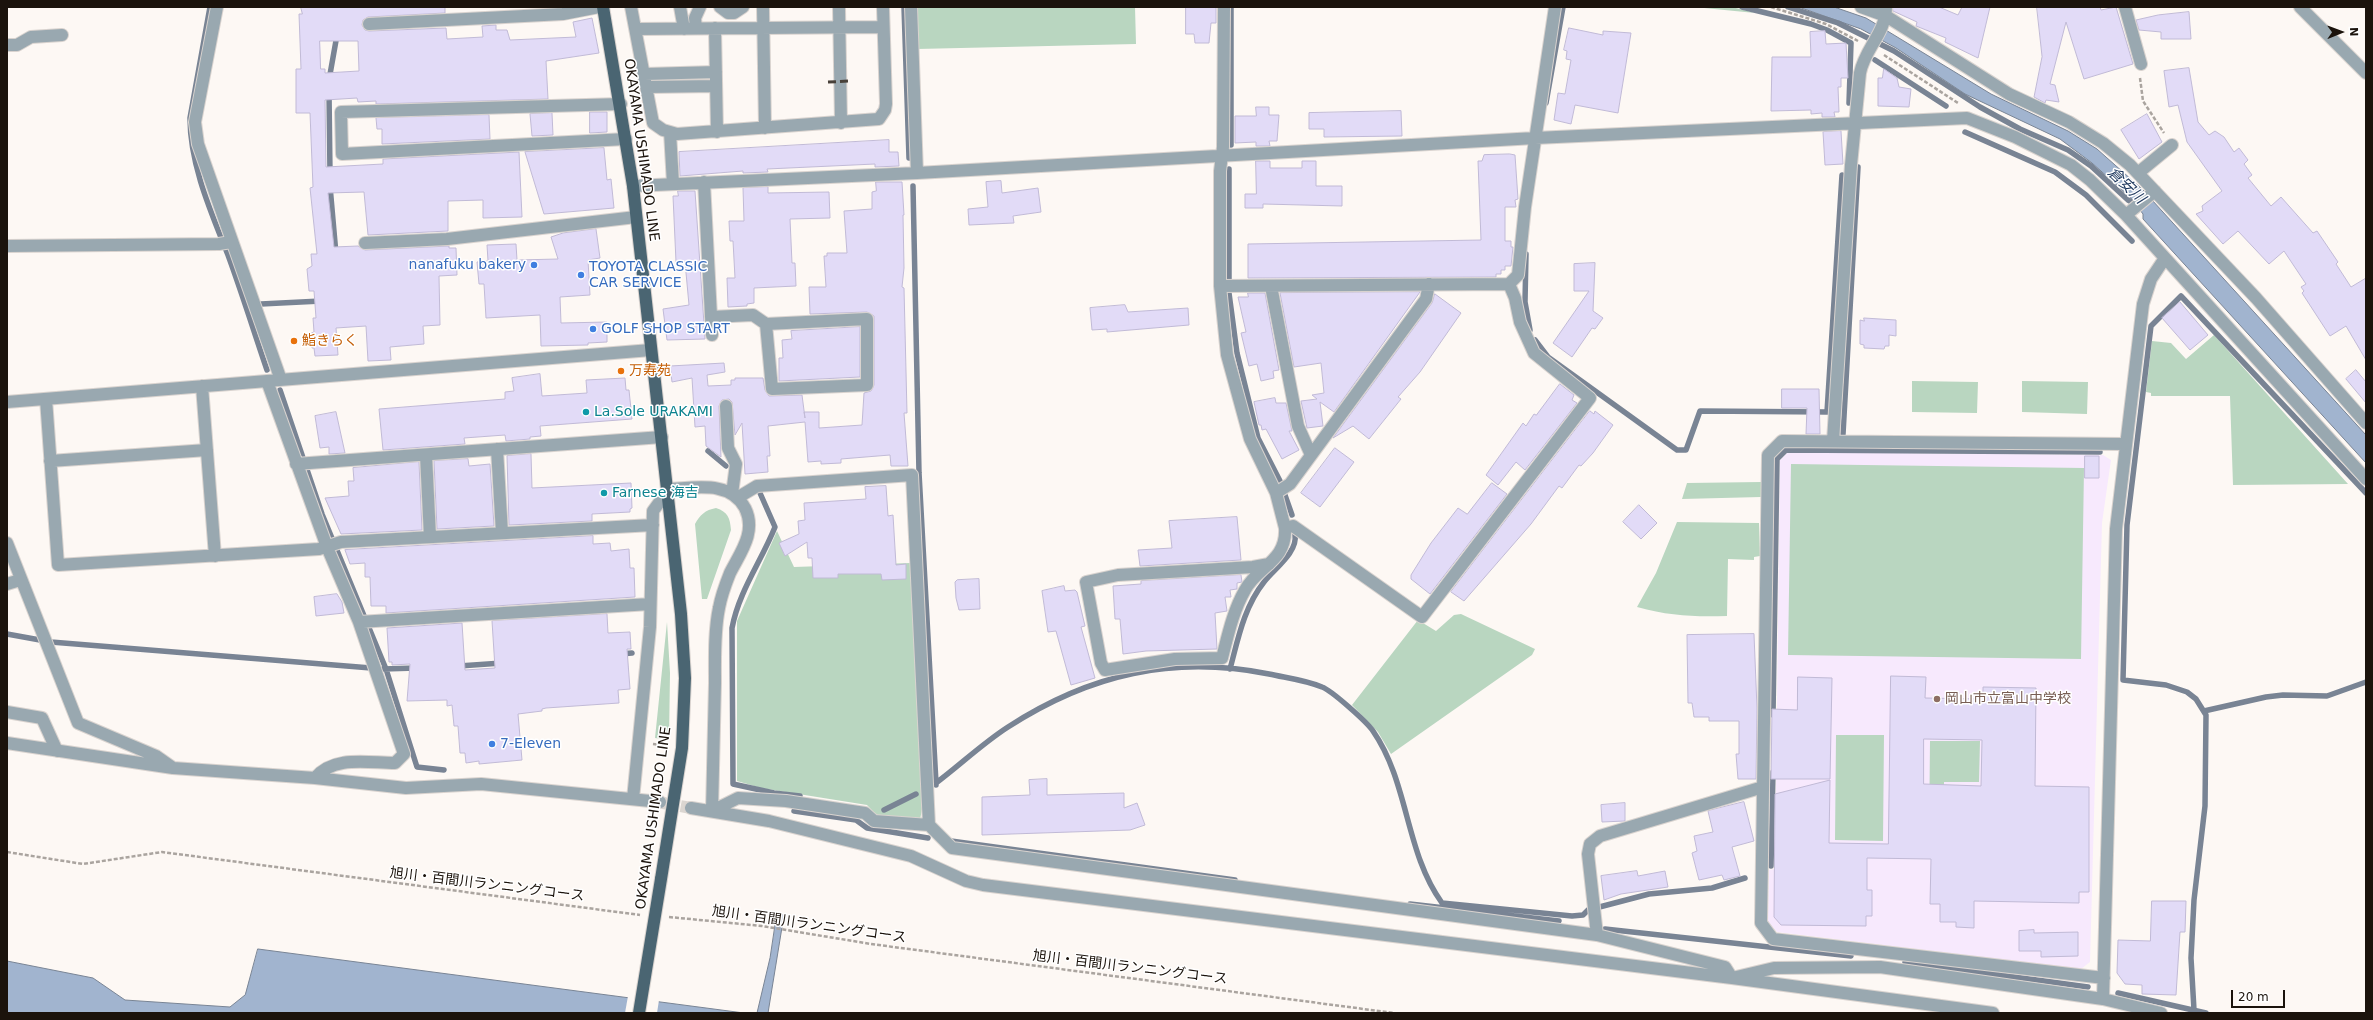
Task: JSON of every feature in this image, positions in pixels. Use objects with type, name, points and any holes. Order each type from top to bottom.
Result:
[{"type":"main road","name":"OKAYAMA USHIMADO LINE","points":[[603,7],[633,186],[668,489],[685,678],[682,748],[639,1013]]},
{"type":"street","points":[[217,7],[195,122],[198,144],[226,243],[281,380]]},
{"type":"street","points":[[369,24],[563,14],[599,7]]},
{"type":"street","points":[[631,7],[645,74],[653,123],[677,134],[874,121],[879,119],[885,110],[883,7]]},
{"type":"street","points":[[680,7],[690,28]]},
{"type":"street","points":[[686,7],[690,28]]},
{"type":"street","points":[[690,28],[700,7]]},
{"type":"street","points":[[720,7],[728,13],[734,14],[743,7]]},
{"type":"street","points":[[763,7],[765,128]]},
{"type":"street","points":[[839,7],[841,123]]},
{"type":"street","points":[[911,7],[917,173]]},
{"type":"street","points":[[1224,7],[1220,286],[1227,355],[1250,439],[1281,490],[1286,538],[1282,548],[1269,564],[1245,589],[1232,622],[1222,658],[1175,659],[1105,670],[1101,663],[1086,582],[1118,575],[1252,567],[1269,564]]},
{"type":"street","points":[[1220,286],[1510,284],[1518,275],[1535,138],[1555,7]]},
{"type":"street","points":[[1862,7],[1886,16],[1985,80],[2086,132],[2109,148],[2138,174],[2152,193],[2256,298],[2366,423]]},
{"type":"street","points":[[2125,7],[2141,64]]},
{"type":"street","points":[[2300,7],[2366,73]]},
{"type":"street","points":[[1833,441],[1855,122],[1863,58],[1873,43],[1886,16]]},
{"type":"street","points":[[636,29],[883,27]]},
{"type":"street","points":[[715,28],[717,132]]},
{"type":"street","points":[[7,45],[17,45],[31,37],[62,35]]},
{"type":"street","points":[[645,74],[716,72]]},
{"type":"street","points":[[647,87],[716,86]]},
{"type":"street","points":[[620,104],[341,112],[342,154],[626,139]]},
{"type":"street","points":[[633,186],[917,173],[1535,138],[1967,118],[2015,137],[2071,165],[2130,212],[2165,258],[2366,479]]},
{"type":"street","points":[[670,132],[673,184]]},
{"type":"street","points":[[2138,174],[2172,145]]},
{"type":"street","points":[[704,182],[712,335]]},
{"type":"street","points":[[2130,212],[2152,193]]},
{"type":"street","points":[[365,243],[447,239],[636,217]]},
{"type":"street","points":[[7,246],[226,243]]},
{"type":"street","points":[[2103,999],[2116,529],[2143,304],[2151,278],[2165,258]]},
{"type":"street","points":[[1281,490],[1311,455],[1426,299],[1429,284]]},
{"type":"street","points":[[1285,528],[1293,526],[1422,617],[1590,398],[1534,353],[1520,322],[1515,298],[1510,284]]},
{"type":"street","points":[[1271,286],[1298,426],[1311,455]]},
{"type":"street","points":[[711,317],[753,315],[766,324],[868,319],[867,385],[772,389],[766,324]]},
{"type":"street","points":[[7,402],[651,350]]},
{"type":"street","points":[[267,381],[365,622],[404,754],[395,763],[336,762],[322,770],[315,778]]},
{"type":"street","points":[[202,386],[215,556]]},
{"type":"street","points":[[46,399],[58,565],[319,550],[333,545],[430,537],[652,524]]},
{"type":"street","points":[[726,406],[728,448],[736,464],[735,496]]},
{"type":"street","points":[[302,464],[662,436]]},
{"type":"street","points":[[2104,978],[1773,938],[1761,922],[1768,456],[1782,441],[2126,444]]},
{"type":"street","points":[[497,449],[502,533]]},
{"type":"street","points":[[50,461],[207,450]]},
{"type":"street","points":[[426,455],[430,537]]},
{"type":"street","points":[[735,496],[757,486],[912,475],[929,825]]},
{"type":"street","points":[[633,799],[641,736],[650,604],[653,511],[668,489],[719,488],[735,496],[746,510],[749,525],[745,546],[730,574],[719,608],[715,671],[712,811]]},
{"type":"street","points":[[7,543],[20,580],[78,722],[156,756],[173,768]]},
{"type":"street","points":[[7,584],[20,580]]},
{"type":"street","points":[[365,622],[650,604]]},
{"type":"street","points":[[7,712],[42,718],[57,751]]},
{"type":"street","points":[[7,743],[173,768],[315,778],[406,788],[481,784],[660,802]]},
{"type":"street","points":[[1597,935],[1588,854],[1590,844],[1600,836],[1763,787]]},
{"type":"street","points":[[712,811],[738,798],[786,801],[864,813],[874,821],[929,825],[952,848],[1597,935],[1725,967],[1732,978]]},
{"type":"street","points":[[691,808],[769,821],[911,856],[966,881],[983,885],[1732,978],[1993,1013]]},
{"type":"street","points":[[1880,967],[1882,951]]},
{"type":"street","points":[[1732,978],[1774,968],[1880,967],[2103,999],[2161,1013]]},
{"type":"path","points":[[2141,64],[2139,70],[2143,101],[2172,145]]},
{"type":"path","name":"旭川・百間川ランニングコース","points":[[7,852],[83,864],[162,852],[645,915]]},
{"type":"path","name":"旭川・百間川ランニングコース","points":[[661,916],[762,926],[871,944],[1394,1013]]},
{"type":"shaded area","name":"岡山市立富山中学校","points":[[1788,452],[2103,455],[2111,460],[2102,523],[2090,962],[2081,969],[1777,932],[1768,922],[1769,870],[1775,869],[1780,460]]},
{"type":"green space","points":[[916,7],[1135,7],[1136,44],[917,49]]},
{"type":"green space","points":[[1694,7],[1732,7],[1755,13]]},
{"type":"green space","points":[[2214,335],[2348,484],[2233,485],[2230,396],[2151,396],[2151,393],[2146,392],[2152,341],[2171,343],[2186,359]]},
{"type":"green space","points":[[1912,381],[1978,382],[1977,413],[1912,412]]},
{"type":"green space","points":[[2022,381],[2088,382],[2087,414],[2022,412]]},
{"type":"green space","points":[[1791,464],[2084,468],[2081,659],[1788,655]]},
{"type":"green space","points":[[1761,482],[1761,497],[1682,499],[1687,483]]},
{"type":"green space","points":[[716,508],[723,511],[728,516],[731,530],[707,599],[702,599],[695,524],[703,513]]},
{"type":"green space","points":[[1677,522],[1759,523],[1760,556],[1754,557],[1754,560],[1728,559],[1727,616],[1682,615],[1637,607],[1656,573]]},
{"type":"green space","points":[[777,531],[794,567],[910,563],[922,809],[920,820],[877,816],[867,805],[761,788],[737,781],[737,621]]},
{"type":"green space","points":[[1461,614],[1535,649],[1532,655],[1391,754],[1378,732],[1352,705],[1418,620],[1436,631],[1454,615]]},
{"type":"green space","points":[[667,622],[670,673],[669,740],[655,738]]},
{"type":"green space","points":[[1836,735],[1884,735],[1883,841],[1835,840]]},
{"type":"green space","points":[[1930,741],[1980,741],[1979,782],[1944,782],[1944,839],[1929,839]]},
{"type":"water","name":"倉安川","points":[[1799,7],[1834,7],[1866,18],[1991,94],[2068,131],[2097,149],[2142,189],[2366,435],[2366,463],[2143,219],[2143,214],[2130,197],[2092,163],[2060,139],[1965,94],[1896,48],[1861,29]]},
{"type":"water","points":[[777,914],[784,915],[768,1013],[757,1013],[770,958]]},
{"type":"water","points":[[258,949],[744,1013],[7,1013],[7,961],[93,978],[125,1000],[230,1007],[245,995]]},
{"type":"pier","points":[[628,996],[659,1000],[657,1013],[625,1013]]},
{"type":"building","points":[[301,7],[445,7],[445,13],[368,17],[363,20],[362,25],[365,30],[369,31],[446,28],[447,39],[483,37],[482,26],[496,25],[496,30],[507,30],[510,40],[576,37],[573,22],[592,18],[599,53],[546,61],[548,99],[376,104],[376,101],[358,102],[357,98],[325,100],[326,167],[383,164],[383,159],[519,152],[522,217],[483,218],[483,200],[448,201],[448,231],[368,235],[364,192],[328,193],[334,247],[358,246],[365,250],[449,246],[449,248],[456,248],[457,275],[439,276],[440,325],[423,326],[424,344],[390,347],[391,360],[368,361],[366,326],[336,328],[338,355],[315,356],[314,348],[312,348],[311,333],[314,332],[313,318],[316,318],[314,291],[309,291],[307,269],[312,266],[311,254],[317,254],[310,188],[313,187],[310,113],[296,113],[296,69],[301,69],[299,14],[302,14]],"holes":[[[320,41],[358,41],[359,71],[325,73],[325,69],[321,69]]]},
{"type":"building","points":[[1186,7],[1216,7],[1216,23],[1211,23],[1209,43],[1195,43],[1194,34],[1186,34]]},
{"type":"building","points":[[1893,7],[1939,7],[1958,15],[1962,7],[1990,7],[1978,58],[1945,42],[1946,38],[1916,26],[1917,22],[1893,11]]},
{"type":"building","points":[[2037,7],[2100,7],[2101,10],[2116,7],[2133,64],[2084,79],[2066,22],[2050,84],[2055,85],[2059,102],[2046,100],[2045,103],[2034,97],[2042,57]]},
{"type":"building","points":[[2189,12],[2191,39],[2161,39],[2161,32],[2139,30],[2136,20],[2158,15]]},
{"type":"building","points":[[1569,28],[1603,35],[1603,31],[1631,33],[1618,113],[1575,105],[1571,124],[1554,120],[1558,93],[1565,94],[1571,60],[1566,59],[1567,51],[1564,50]]},
{"type":"building","points":[[1825,31],[1826,44],[1846,43],[1848,78],[1841,78],[1841,87],[1838,87],[1839,112],[1834,112],[1835,117],[1822,117],[1822,113],[1811,114],[1811,110],[1771,111],[1772,57],[1811,57],[1810,32]]},
{"type":"building","points":[[2189,68],[2198,122],[2209,135],[2215,131],[2224,137],[2234,152],[2239,148],[2248,160],[2244,164],[2252,175],[2248,178],[2271,206],[2281,197],[2313,233],[2317,231],[2338,262],[2336,264],[2351,287],[2366,278],[2366,360],[2346,326],[2330,336],[2302,293],[2304,291],[2301,287],[2306,284],[2284,251],[2269,264],[2238,231],[2223,244],[2196,214],[2203,211],[2202,206],[2222,191],[2187,142],[2178,105],[2169,107],[2164,71]]},
{"type":"building","points":[[1884,69],[1897,78],[1899,87],[1911,89],[1909,107],[1878,106],[1878,78],[1882,78]]},
{"type":"building","points":[[1256,107],[1269,107],[1269,115],[1279,115],[1277,141],[1269,141],[1270,146],[1256,146],[1256,142],[1235,143],[1235,116],[1256,116]]},
{"type":"building","points":[[1401,111],[1402,136],[1324,137],[1324,129],[1309,129],[1309,113]]},
{"type":"building","points":[[590,112],[607,112],[607,132],[590,133]]},
{"type":"building","points":[[552,113],[553,135],[532,136],[530,114]]},
{"type":"building","points":[[2147,114],[2162,142],[2139,159],[2121,130]]},
{"type":"building","points":[[489,115],[490,139],[382,144],[382,129],[377,129],[376,118]]},
{"type":"building","points":[[1841,131],[1843,164],[1825,165],[1823,132]]},
{"type":"building","points":[[889,140],[889,152],[898,152],[899,166],[875,167],[875,164],[767,169],[768,172],[743,173],[743,171],[680,176],[679,152]]},
{"type":"building","points":[[604,148],[607,180],[611,179],[614,208],[544,214],[525,152]]},
{"type":"building","points":[[1484,155],[1515,155],[1518,199],[1515,200],[1516,207],[1505,207],[1505,241],[1511,241],[1511,247],[1513,247],[1511,266],[1505,266],[1505,270],[1501,270],[1501,274],[1496,274],[1496,277],[1248,278],[1248,244],[1481,240],[1478,161],[1482,161]]},
{"type":"building","points":[[1256,161],[1270,161],[1270,168],[1302,168],[1302,161],[1316,161],[1316,186],[1342,186],[1342,206],[1263,204],[1263,208],[1245,208],[1245,194],[1256,194]]},
{"type":"building","points":[[1001,181],[1002,193],[1038,188],[1041,212],[1013,216],[1014,223],[969,225],[968,209],[988,207],[986,182]]},
{"type":"building","points":[[876,182],[902,182],[904,215],[904,268],[902,287],[904,288],[907,413],[904,413],[908,466],[891,466],[890,455],[841,459],[841,463],[821,464],[821,461],[808,462],[805,422],[768,426],[770,456],[767,456],[768,472],[745,474],[742,423],[735,435],[732,402],[729,399],[722,400],[719,406],[721,457],[706,446],[705,426],[695,427],[692,378],[672,382],[670,366],[724,363],[725,372],[707,375],[708,386],[731,385],[731,380],[735,380],[735,378],[763,378],[765,390],[769,396],[802,395],[804,412],[819,412],[819,428],[862,425],[864,393],[871,391],[874,385],[874,316],[867,312],[810,314],[809,287],[826,287],[824,256],[827,256],[827,253],[847,253],[844,211],[872,209],[872,192],[876,191]]},
{"type":"building","points":[[768,187],[768,193],[829,192],[830,218],[790,219],[792,263],[795,263],[796,286],[754,288],[754,303],[747,304],[747,306],[728,307],[727,278],[735,278],[733,241],[730,241],[729,221],[744,221],[743,188]]},
{"type":"building","points":[[678,191],[695,191],[705,339],[667,340],[663,309],[689,305],[685,262],[676,262],[673,196],[678,196]]},
{"type":"building","points":[[596,229],[600,258],[588,260],[590,295],[560,297],[561,323],[607,322],[607,342],[588,343],[588,345],[541,346],[540,315],[486,318],[484,284],[479,284],[477,262],[488,261],[487,245],[516,244],[517,260],[558,259],[551,237],[563,233]]},
{"type":"building","points":[[1595,263],[1593,311],[1603,318],[1595,329],[1592,328],[1572,357],[1553,343],[1589,291],[1574,291],[1574,264]]},
{"type":"building","points":[[1420,292],[1334,412],[1320,402],[1323,426],[1307,428],[1301,401],[1317,399],[1312,395],[1324,393],[1321,363],[1294,367],[1280,293]]},
{"type":"building","points":[[1248,293],[1265,293],[1279,370],[1273,371],[1274,378],[1261,381],[1257,364],[1249,366],[1241,333],[1246,332],[1238,297],[1248,297]]},
{"type":"building","points":[[1435,294],[1461,313],[1420,372],[1398,397],[1401,399],[1369,439],[1353,426],[1333,438],[1432,303]]},
{"type":"building","points":[[2180,302],[2208,335],[2190,350],[2162,318]]},
{"type":"building","points":[[1125,305],[1128,312],[1188,308],[1189,325],[1107,332],[1107,329],[1092,330],[1090,308]]},
{"type":"building","points":[[1864,318],[1896,320],[1896,336],[1889,335],[1889,346],[1885,346],[1884,349],[1864,348],[1864,345],[1860,344],[1860,320],[1864,321]]},
{"type":"building","points":[[860,327],[860,377],[779,381],[779,358],[783,358],[782,340],[792,339],[791,331]]},
{"type":"building","points":[[2356,370],[2366,382],[2366,403],[2346,379]]},
{"type":"building","points":[[540,374],[542,396],[587,393],[586,380],[625,378],[626,390],[629,390],[632,419],[540,426],[541,436],[530,437],[530,439],[506,441],[505,435],[464,438],[465,444],[383,450],[379,409],[505,399],[505,392],[514,391],[512,378]]},
{"type":"building","points":[[1560,384],[1574,395],[1572,400],[1577,403],[1525,470],[1516,462],[1498,485],[1486,475],[1523,423],[1526,426],[1534,414],[1536,415]]},
{"type":"building","points":[[1782,389],[1819,389],[1820,434],[1806,434],[1807,408],[1782,408]]},
{"type":"building","points":[[1275,398],[1276,403],[1286,403],[1292,431],[1289,431],[1299,450],[1282,459],[1266,429],[1262,430],[1261,425],[1259,425],[1254,402]]},
{"type":"building","points":[[1590,411],[1594,414],[1595,411],[1613,425],[1593,453],[1581,466],[1579,465],[1562,488],[1559,486],[1531,524],[1464,601],[1451,592]]},
{"type":"building","points":[[336,412],[345,453],[329,454],[329,447],[320,448],[315,416]]},
{"type":"building","points":[[1335,448],[1354,462],[1320,507],[1301,493]]},
{"type":"building","points":[[531,454],[532,488],[631,483],[632,508],[630,509],[630,512],[592,514],[592,521],[509,525],[507,456]]},
{"type":"building","points":[[2085,456],[2099,456],[2099,478],[2085,478]]},
{"type":"building","points":[[468,459],[469,466],[490,464],[494,526],[437,529],[434,461]]},
{"type":"building","points":[[419,462],[422,530],[341,534],[325,498],[349,496],[348,481],[354,481],[353,468]]},
{"type":"building","points":[[1492,483],[1507,494],[1430,594],[1411,579],[1411,575],[1431,543],[1458,508],[1467,514]]},
{"type":"building","points":[[886,486],[888,516],[893,515],[896,565],[906,564],[906,579],[882,580],[881,574],[838,574],[838,578],[813,578],[812,558],[808,558],[807,542],[785,556],[779,543],[799,534],[798,521],[805,520],[804,503],[866,499],[865,487]]},
{"type":"building","points":[[1639,505],[1657,523],[1641,539],[1623,522]]},
{"type":"building","points":[[1237,517],[1241,560],[1140,566],[1138,550],[1172,548],[1169,521]]},
{"type":"building","points":[[593,536],[593,544],[610,543],[611,551],[629,549],[630,568],[634,568],[635,597],[386,613],[386,606],[371,606],[370,577],[365,577],[365,563],[350,564],[345,550]]},
{"type":"building","points":[[1241,575],[1242,582],[1237,583],[1237,589],[1230,590],[1231,597],[1225,597],[1227,611],[1215,613],[1217,649],[1146,651],[1123,654],[1120,619],[1115,619],[1113,586],[1141,584],[1141,581]]},
{"type":"building","points":[[979,579],[980,609],[959,610],[956,598],[955,582],[957,580]]},
{"type":"building","points":[[1064,586],[1065,591],[1075,590],[1077,592],[1085,626],[1081,627],[1095,678],[1071,685],[1056,631],[1048,632],[1042,591]]},
{"type":"building","points":[[337,594],[342,602],[344,613],[316,616],[314,597]]},
{"type":"building","points":[[607,614],[608,633],[630,632],[631,649],[627,649],[630,689],[618,690],[619,703],[546,708],[542,709],[542,711],[518,714],[522,760],[479,764],[479,761],[466,763],[465,753],[460,753],[458,726],[454,726],[452,705],[447,706],[447,700],[407,701],[410,664],[392,665],[392,662],[389,662],[387,628],[462,623],[465,670],[495,668],[492,621]]},
{"type":"building","points":[[1754,634],[1757,708],[1756,779],[1738,779],[1736,754],[1739,754],[1739,721],[1709,721],[1709,717],[1694,717],[1692,703],[1688,703],[1687,635]]},
{"type":"building","points":[[1891,676],[1926,677],[1925,698],[1983,699],[1983,687],[2036,688],[2035,786],[2089,787],[2089,892],[2079,892],[2079,903],[1974,901],[1974,928],[1956,927],[1956,922],[1940,922],[1940,904],[1930,904],[1931,859],[1867,858],[1867,890],[1872,890],[1872,916],[1866,916],[1866,926],[1781,925],[1774,917],[1775,794],[1830,780],[1829,843],[1888,844]],"holes":[[[1924,739],[1982,740],[1981,786],[1924,784]]]},
{"type":"building","points":[[1798,677],[1832,678],[1830,779],[1771,779],[1772,709],[1797,710]]},
{"type":"building","points":[[1047,779],[1047,795],[1124,793],[1124,808],[1137,803],[1145,825],[1130,830],[982,835],[982,797],[1030,795],[1029,780]]},
{"type":"building","points":[[1744,802],[1754,841],[1732,847],[1740,876],[1724,880],[1722,875],[1699,880],[1692,853],[1697,851],[1694,836],[1713,832],[1708,811]]},
{"type":"building","points":[[1625,803],[1625,821],[1602,822],[1601,805]]},
{"type":"building","points":[[1637,871],[1638,876],[1665,871],[1668,887],[1621,894],[1604,900],[1601,876]]},
{"type":"building","points":[[2152,901],[2186,901],[2185,932],[2180,932],[2176,995],[2142,994],[2142,985],[2125,984],[2117,973],[2118,940],[2150,941]]},
{"type":"building","points":[[2034,930],[2034,933],[2078,932],[2078,956],[2041,957],[2041,951],[2019,951],[2019,931]]},
{"type":"waterway","points":[[210,7],[190,118],[191,136],[203,188],[233,269],[267,370]]},
{"type":"waterway","points":[[904,7],[909,158]]},
{"type":"waterway","points":[[1231,7],[1231,145]]},
{"type":"waterway","points":[[1546,103],[1563,7]]},
{"type":"waterway","points":[[1742,7],[1811,24],[1827,30],[1851,43],[1849,103]]},
{"type":"waterway","name":"倉安川","points":[[1788,7],[1838,23],[1894,51],[1980,107],[2020,129],[2068,150],[2091,166],[2128,200],[2139,206]]},
{"type":"waterway","points":[[329,80],[337,35]]},
{"type":"waterway","points":[[1875,60],[1946,106]]},
{"type":"waterway","points":[[329,92],[330,174]]},
{"type":"waterway","points":[[1965,132],[2055,172],[2086,195],[2132,241]]},
{"type":"waterway","points":[[1843,434],[1858,167]]},
{"type":"waterway","points":[[1229,169],[1229,280]]},
{"type":"waterway","points":[[1535,340],[1548,357],[1677,450],[1686,450],[1700,411],[1827,412],[1842,175]]},
{"type":"waterway","points":[[330,186],[336,254]]},
{"type":"waterway","points":[[913,186],[919,473],[936,783],[934,784]]},
{"type":"waterway","points":[[1526,254],[1525,302],[1530,330]]},
{"type":"waterway","points":[[1229,293],[1237,353],[1258,438],[1280,481],[1292,515]]},
{"type":"waterway","points":[[2194,1010],[2191,958],[2194,900],[2205,806],[2206,715],[2196,699],[2187,692],[2166,685],[2123,680],[2127,525],[2151,326],[2181,296],[2366,493]]},
{"type":"waterway","points":[[261,304],[321,301]]},
{"type":"waterway","points":[[280,390],[322,514],[386,669],[417,767],[444,770]]},
{"type":"waterway","points":[[1773,715],[1777,459],[1786,450],[2100,452]]},
{"type":"waterway","points":[[708,451],[726,466]]},
{"type":"waterway","points":[[760,493],[775,527],[745,589],[735,614],[732,628],[733,784],[774,793],[800,796]]},
{"type":"waterway","points":[[1230,669],[1242,624],[1251,602],[1264,582],[1293,548],[1295,535]]},
{"type":"waterway","points":[[7,634],[51,642],[371,668]]},
{"type":"waterway","points":[[620,654],[632,653]]},
{"type":"waterway","points":[[459,666],[502,663]]},
{"type":"waterway","points":[[936,785],[936,783],[999,733],[1039,709],[1070,694],[1101,682],[1166,668],[1199,667],[1234,669],[1296,679],[1327,689],[1357,714],[1373,731],[1385,751],[1394,773],[1413,840],[1421,862],[1430,883],[1442,903],[1572,916],[1583,915],[1588,910],[1649,894],[1712,888],[1745,878]]},
{"type":"waterway","points":[[383,669],[416,668]]},
{"type":"waterway","points":[[2204,711],[2266,697],[2283,695],[2327,696],[2366,682]]},
{"type":"waterway","points":[[1771,866],[1773,772]]},
{"type":"waterway","points":[[884,810],[916,794]]},
{"type":"waterway","points":[[794,811],[856,820],[867,828],[928,838]]},
{"type":"waterway","points":[[951,841],[1235,880]]},
{"type":"waterway","points":[[1410,904],[1559,921]]},
{"type":"waterway","points":[[1605,929],[1851,956]]},
{"type":"waterway","points":[[1905,962],[2088,987]]},
{"type":"waterway","points":[[2118,993],[2206,1013]]},
{"type":"tunnel","points":[[663,803],[691,808]]},
{"type":"railway","points":[[828,82],[850,81]]},
{"type":"place","name":"nanafuku bakery","points":[[534,265]]},
{"type":"place","name":"TOYOTA CLASSIC CAR SERVICE","points":[[581,275]]},
{"type":"place","name":"GOLF SHOP START","points":[[593,329]]},
{"type":"place","name":"鮨きらく","points":[[294,341]]},
{"type":"place","name":"万寿苑","points":[[621,371]]},
{"type":"place","name":"La.Sole URAKAMI","points":[[586,412]]},
{"type":"place","name":"Farnese 海吉","points":[[604,493]]},
{"type":"place","name":"岡山市立富山中学校","points":[[1937,699]]},
{"type":"place","name":"7-Eleven","points":[[492,744]]}]
